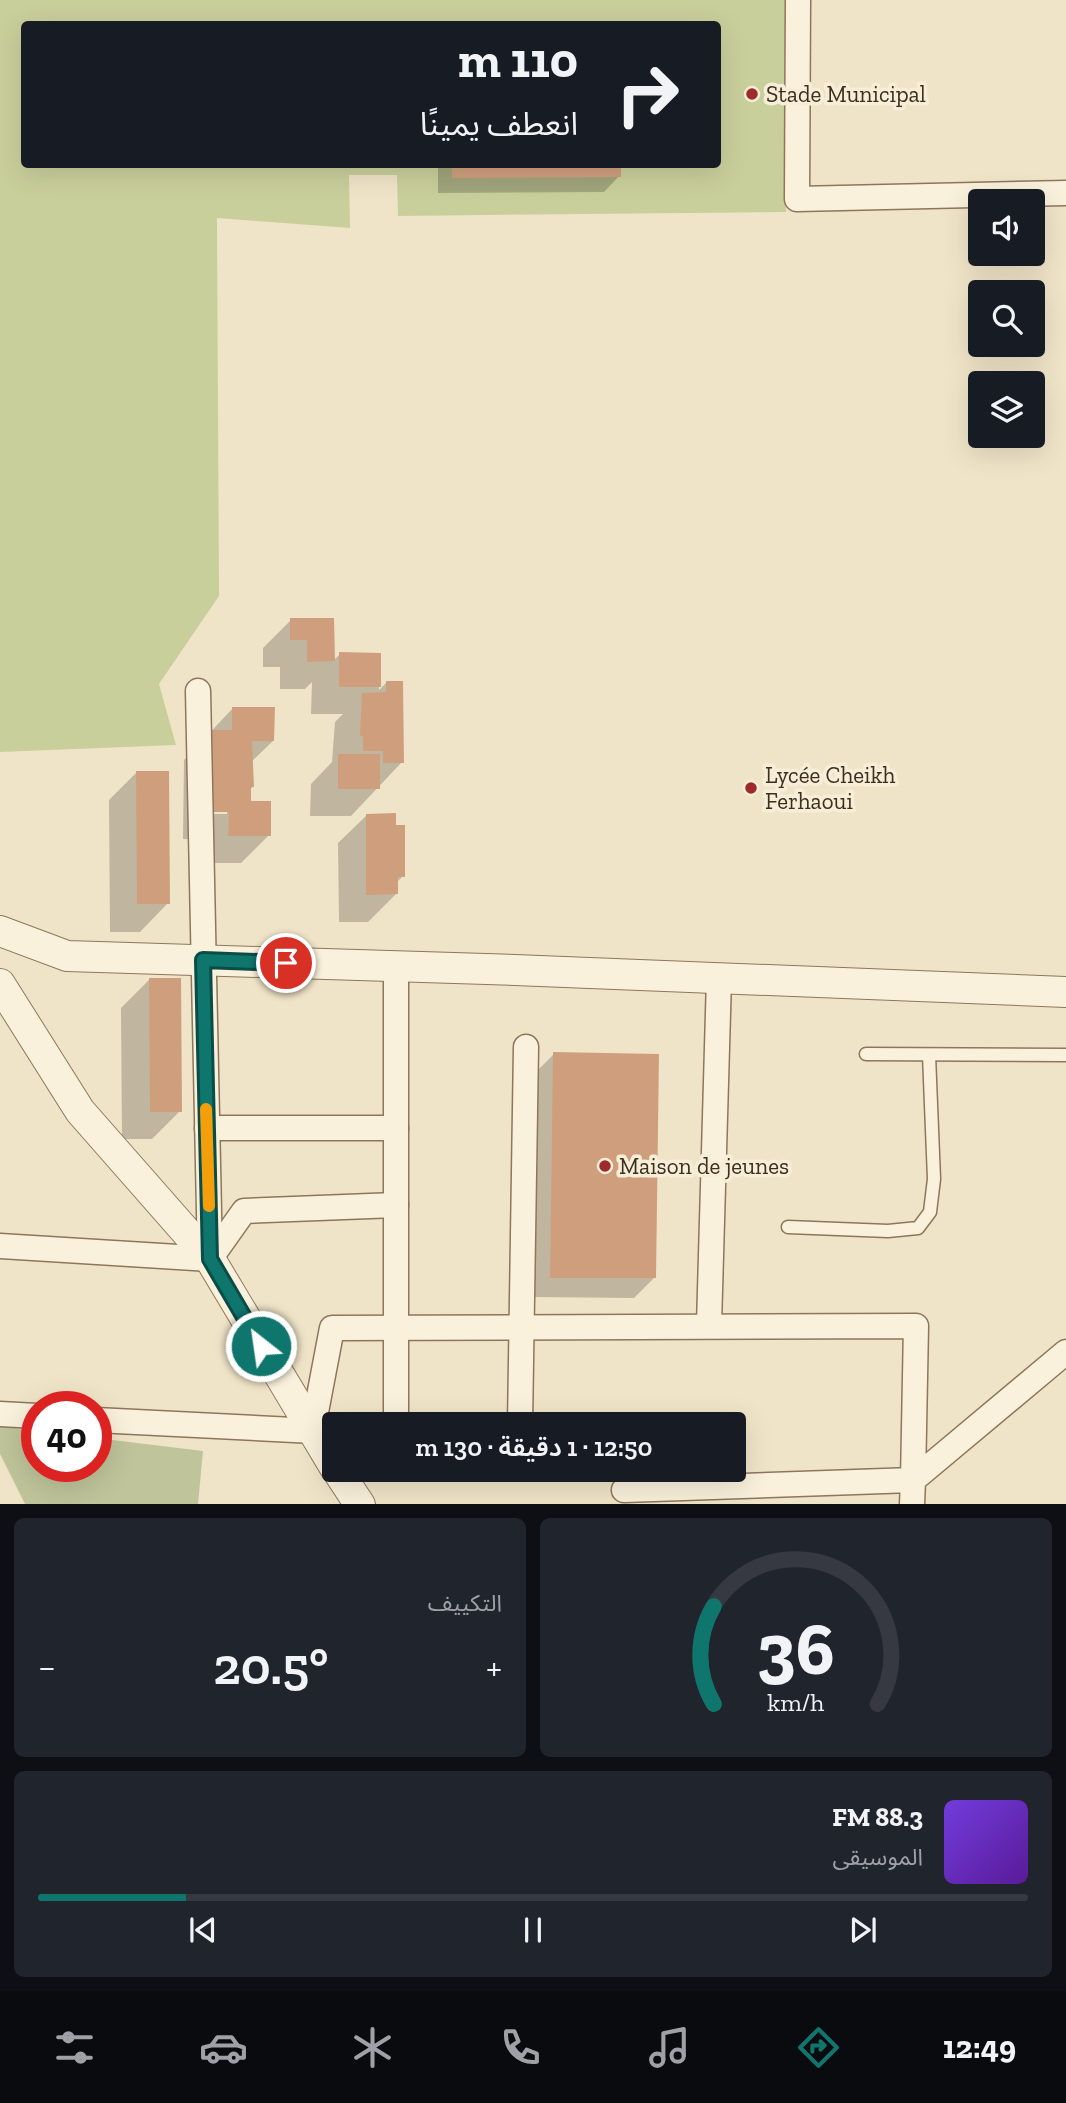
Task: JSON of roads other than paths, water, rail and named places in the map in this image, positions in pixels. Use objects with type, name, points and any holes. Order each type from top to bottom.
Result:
[{"type":"street","points":[[798,0],[797,199],[1066,194]]},
{"type":"street","points":[[198,691],[210,1259]]},
{"type":"street","points":[[0,931],[67,956],[1066,992]]},
{"type":"street","points":[[396,966],[396,1412]]},
{"type":"street","points":[[709,1325],[719,978]]},
{"type":"street","points":[[0,984],[80,1111],[210,1259],[322,1431]]},
{"type":"street","points":[[520,1412],[526,1047]]},
{"type":"street","points":[[207,1128],[396,1128]]},
{"type":"street","points":[[210,1259],[244,1211],[396,1205]]},
{"type":"street","points":[[0,1246],[210,1259]]},
{"type":"street","points":[[325,1412],[332,1328],[522,1325],[916,1326],[912,1492]]},
{"type":"street","points":[[624,1490],[912,1492],[1066,1352]]},
{"type":"street","points":[[0,1414],[21,1415]]},
{"type":"street","points":[[112,1421],[322,1433]]},
{"type":"street","points":[[345,1482],[360,1504]]},
{"type":"lane","points":[[866,1054],[1066,1055]]},
{"type":"lane","points":[[788,1227],[888,1231],[918,1228],[930,1212],[934,1179],[929,1055]]},
{"type":"place","name":"Stade Municipal","points":[[752,94]]},
{"type":"place","name":"Lycée Cheikh Ferhaoui","points":[[751,788]]},
{"type":"place","name":"Maison de jeunes","points":[[605,1166]]}]
